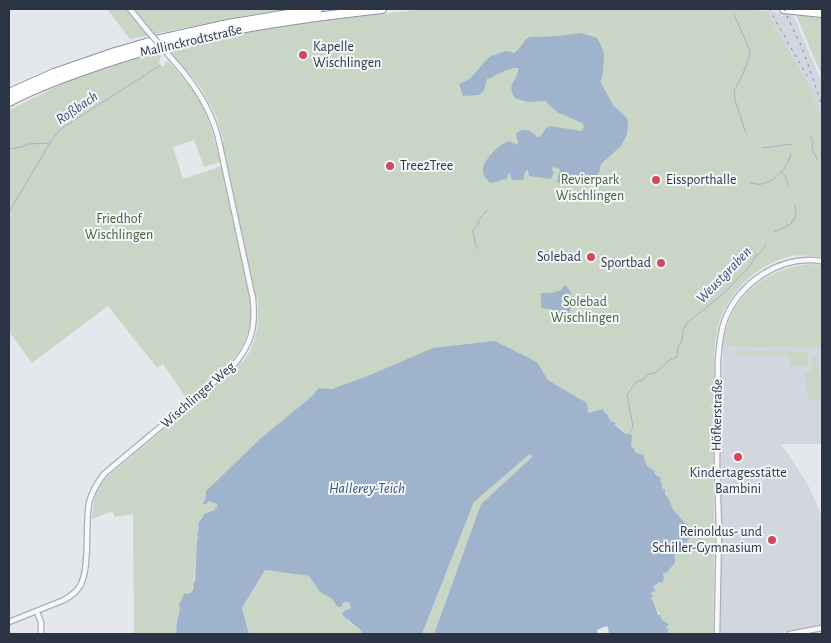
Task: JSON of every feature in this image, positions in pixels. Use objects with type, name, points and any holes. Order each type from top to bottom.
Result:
[{"type":"highway","name":"Mallinckrodtstraße","points":[[9,93],[54,73],[150,42],[236,22],[318,9]]},
{"type":"highway","name":"Mallinckrodtstraße","points":[[9,102],[96,66],[148,50],[234,30],[311,17],[382,9]]},
{"type":"highway","points":[[784,9],[822,13]]},
{"type":"street","name":"Wischlinger Weg","points":[[9,622],[72,596],[80,586],[84,576],[89,502],[99,480],[232,367],[246,347],[255,316],[252,288],[212,117],[196,89],[130,9]]},
{"type":"street","name":"Höfkerstraße","points":[[717,634],[719,528],[717,466],[718,360],[721,331],[736,299],[749,284],[763,274],[776,267],[798,261],[822,261]]},
{"type":"street","points":[[37,612],[41,622],[41,634]]},
{"type":"street","points":[[790,634],[822,628]]},
{"type":"shaded area","points":[[767,11],[793,14],[819,76],[822,75],[822,117],[816,102],[770,20]]},
{"type":"shaded area","points":[[723,346],[791,347],[804,349],[819,346],[822,350],[822,444],[781,444],[808,485],[822,516],[822,625],[775,634],[720,634],[720,465]]},
{"type":"green space","points":[[107,9],[287,9],[130,39]]},
{"type":"green space","name":"Revierpark Wischlingen","points":[[426,9],[739,9],[767,11],[813,95],[822,117],[822,257],[792,256],[766,266],[746,280],[738,289],[725,309],[717,329],[714,367],[713,472],[715,522],[713,634],[667,633],[666,628],[669,624],[662,620],[651,599],[651,596],[654,596],[651,593],[655,592],[653,587],[664,580],[663,572],[675,563],[674,556],[677,552],[681,552],[680,548],[685,545],[690,535],[687,534],[688,524],[675,512],[662,486],[660,477],[657,476],[653,469],[650,469],[644,461],[643,455],[635,451],[625,433],[611,421],[604,410],[588,413],[581,399],[548,380],[537,362],[370,375],[332,389],[319,389],[261,438],[206,491],[206,497],[202,505],[209,501],[218,504],[215,510],[206,514],[198,523],[194,587],[192,592],[183,598],[179,604],[176,626],[180,634],[134,634],[133,514],[115,517],[112,511],[92,519],[96,496],[108,476],[222,381],[243,361],[251,350],[257,331],[258,299],[250,300],[248,334],[242,347],[224,368],[187,399],[163,364],[157,368],[108,306],[32,363],[9,332],[9,110],[68,80],[159,51],[161,55],[159,64],[164,67],[168,61],[199,100],[210,126],[220,162],[204,167],[194,140],[173,147],[183,179],[222,166],[225,186],[230,190],[220,145],[224,141],[216,116],[200,86],[171,53],[170,49],[184,44],[276,26]]},
{"type":"green space","points":[[796,15],[822,18],[822,74],[821,74]]},
{"type":"green space","points":[[809,264],[822,265],[822,350],[819,346],[804,349],[723,346],[726,329],[732,314],[751,289],[777,272]]},
{"type":"green space","points":[[736,351],[808,352],[808,367],[790,366],[790,356],[736,355]]},
{"type":"green space","points":[[813,356],[816,358],[819,369],[822,401],[811,401],[806,391],[805,371],[811,371]]},
{"type":"green space","points":[[530,454],[532,457],[481,504],[434,634],[422,634],[474,502]]},
{"type":"green space","points":[[265,570],[309,576],[320,592],[332,599],[337,606],[349,602],[351,606],[349,609],[342,612],[350,623],[361,630],[363,634],[249,634],[242,608]]},
{"type":"water","points":[[581,33],[597,38],[603,50],[603,74],[600,81],[613,105],[628,121],[627,134],[621,146],[601,164],[599,173],[589,183],[565,186],[557,182],[560,169],[553,167],[552,170],[554,172],[551,179],[529,176],[528,170],[526,170],[523,180],[512,180],[510,173],[507,179],[489,182],[483,173],[485,163],[492,153],[505,143],[509,141],[517,145],[516,134],[522,130],[527,130],[540,137],[546,128],[551,126],[581,131],[584,126],[582,123],[557,112],[545,101],[528,102],[515,98],[511,89],[517,76],[518,68],[506,70],[487,79],[484,90],[479,95],[463,96],[459,84],[471,78],[491,56],[506,51],[514,53],[530,37]]},
{"type":"water","points":[[565,285],[572,297],[572,306],[568,314],[564,317],[551,309],[541,308],[541,293],[562,290]]},
{"type":"water","name":"Hallerey-Teich","points":[[495,341],[537,362],[548,380],[587,403],[588,413],[603,409],[611,421],[618,423],[614,424],[626,434],[632,435],[631,446],[636,452],[644,455],[646,464],[660,477],[665,494],[669,498],[674,511],[688,524],[687,534],[690,535],[688,541],[680,548],[682,552],[678,551],[675,554],[675,563],[666,573],[663,572],[664,579],[662,583],[659,582],[653,587],[656,591],[651,593],[654,596],[651,599],[658,615],[669,624],[666,628],[669,630],[667,633],[670,634],[609,634],[608,627],[606,626],[597,630],[598,634],[434,634],[481,504],[532,457],[530,454],[474,502],[422,634],[363,634],[342,613],[351,608],[349,602],[343,603],[339,607],[337,606],[332,599],[320,592],[309,576],[265,570],[242,608],[249,634],[180,634],[176,632],[176,623],[180,611],[179,604],[185,593],[192,592],[194,587],[198,523],[204,514],[215,510],[217,507],[217,504],[209,501],[202,505],[206,497],[206,491],[261,438],[311,397],[319,388],[332,389],[433,348]]},
{"type":"waterway","points":[[734,14],[750,51],[742,76],[734,91],[735,100],[746,133]]},
{"type":"waterway","name":"Roßbach","points":[[9,212],[57,133],[159,66]]},
{"type":"waterway","points":[[810,136],[817,160]]},
{"type":"waterway","points":[[9,149],[29,144],[50,143]]},
{"type":"waterway","points":[[763,148],[792,144]]},
{"type":"waterway","points":[[750,183],[761,184],[777,177],[791,154]]},
{"type":"waterway","points":[[782,172],[789,187]]},
{"type":"waterway","name":"Weustgraben","points":[[774,232],[794,221],[795,205]]},
{"type":"waterway","points":[[484,214],[487,210]]},
{"type":"waterway","points":[[478,249],[473,230],[479,224],[478,220],[482,216]]},
{"type":"waterway","name":"Weustgraben","points":[[629,434],[633,427],[627,395],[636,382],[649,374],[655,373],[670,360],[677,357],[678,347],[687,323],[724,293],[749,267],[756,255],[766,245]]},
{"type":"railway","points":[[769,9],[807,76]]},
{"type":"railway","points":[[784,9],[803,50],[822,105]]},
{"type":"place","name":"Kapelle Wischlingen","points":[[303,55]]},
{"type":"place","name":"Tree2Tree","points":[[390,166]]},
{"type":"place","name":"Eissporthalle","points":[[656,180]]},
{"type":"place","name":"Solebad","points":[[591,257]]},
{"type":"place","name":"Sportbad","points":[[661,263]]},
{"type":"place","name":"Kindertagesstätte Bambini","points":[[738,457]]},
{"type":"place","name":"Reinoldus- und Schiller-Gymnasium","points":[[772,540]]},
{"type":"park label","name":"Friedhof Wischlingen","points":[[119,227]]},
{"type":"park label","name":"Solebad Wischlingen","points":[[585,310]]}]
